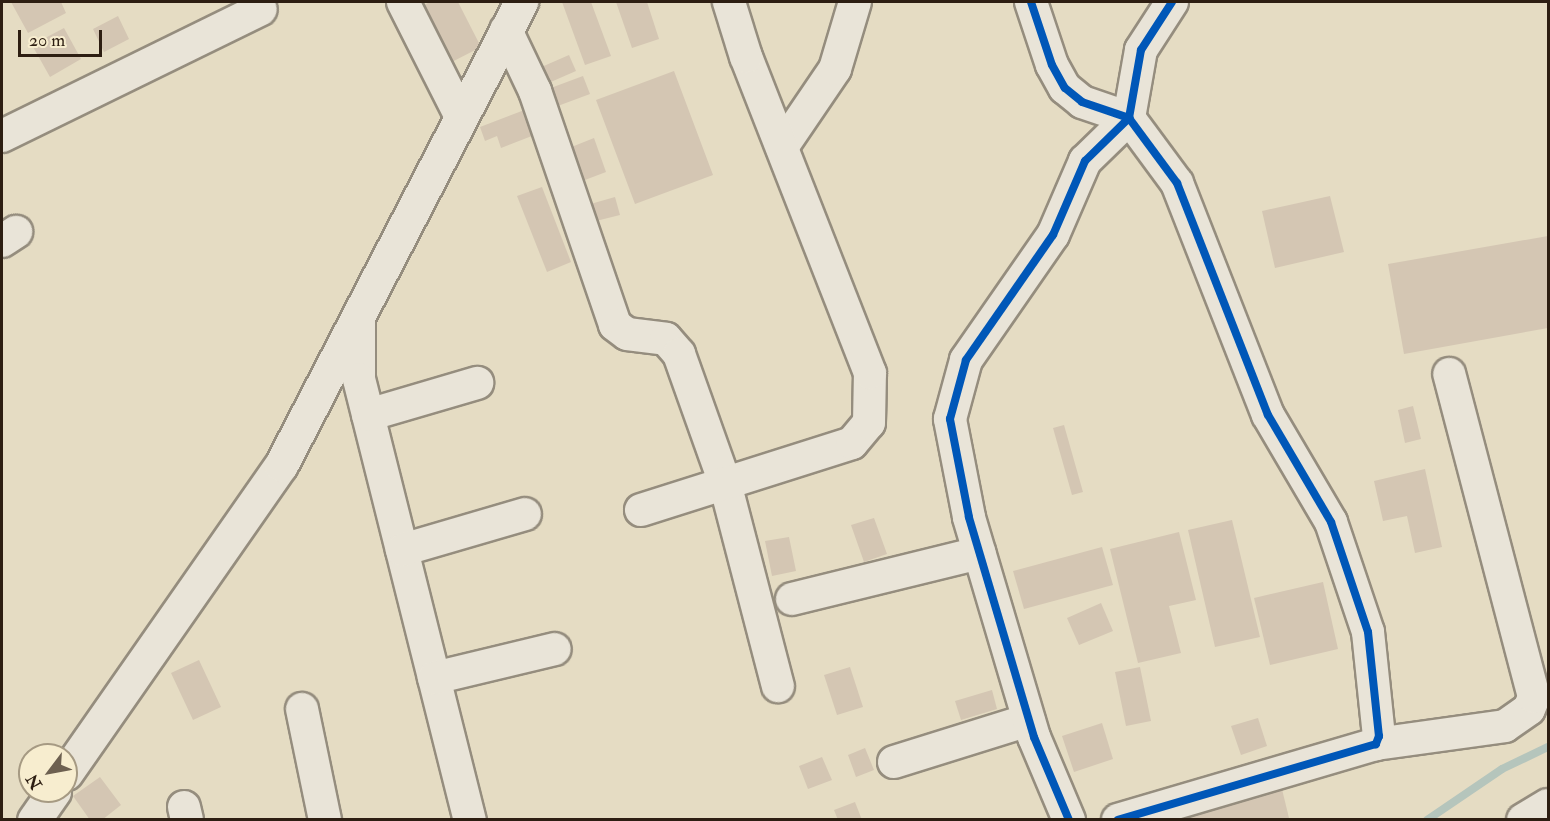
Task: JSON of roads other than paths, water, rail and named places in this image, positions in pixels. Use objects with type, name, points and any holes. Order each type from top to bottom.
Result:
[{"type":"street","points":[[403,2],[461,117]]},
{"type":"street","points":[[641,510],[852,443],[869,423],[870,373],[782,147],[729,2]]},
{"type":"street","points":[[782,147],[835,69],[855,2]]},
{"type":"street","points":[[1031,2],[1052,65],[1065,88],[1082,102],[1130,118],[1177,183],[1268,415],[1331,522],[1365,617],[1379,736],[1377,744]]},
{"type":"street","points":[[1061,817],[979,553],[950,419],[966,360],[1053,235],[1085,161],[1130,118],[1141,50],[1172,2]]},
{"type":"street","points":[[2,136],[261,9]]},
{"type":"street","points":[[78,756],[281,465],[461,117],[512,11]]},
{"type":"street","points":[[512,11],[535,91],[615,325],[627,334],[657,336],[674,345],[725,483],[778,686]]},
{"type":"street","points":[[358,315],[359,379],[470,819]]},
{"type":"street","points":[[1118,819],[1377,744],[1505,726],[1529,710],[1534,697],[1449,374]]},
{"type":"street","points":[[368,415],[477,383]]},
{"type":"street","points":[[402,550],[525,514]]},
{"type":"street","points":[[792,599],[979,553]]},
{"type":"street","points":[[434,678],[555,649]]},
{"type":"street","points":[[302,709],[325,819]]},
{"type":"street","points":[[894,762],[1029,720]]},
{"type":"street","points":[[34,819],[45,803]]},
{"type":"street","points":[[1523,819],[1548,805]]},
{"type":"waterway","points":[[1427,820],[1502,769],[1548,747]]}]
